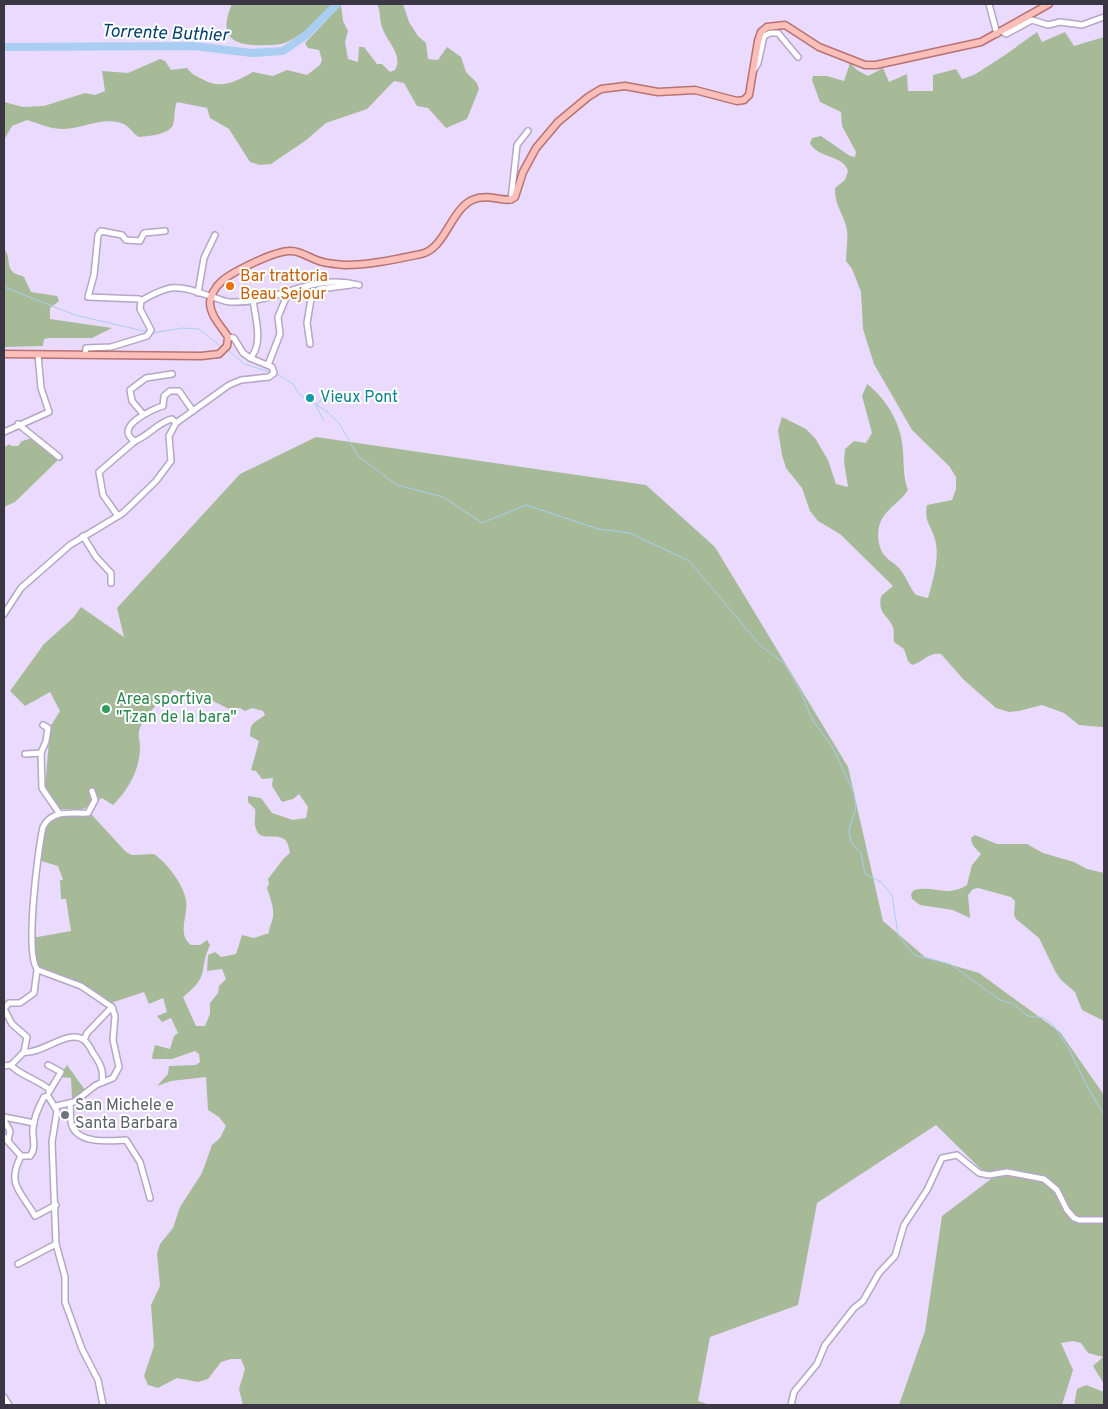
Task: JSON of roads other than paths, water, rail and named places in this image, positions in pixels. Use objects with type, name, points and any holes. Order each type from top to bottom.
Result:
[{"type":"main road","points":[[4,354],[213,356],[225,349],[228,338],[211,310],[211,296],[226,278],[274,254],[288,251],[323,263],[347,265],[422,254],[434,246],[463,206],[470,201],[486,196],[511,200],[515,197],[522,172],[536,148],[558,122],[595,92],[617,86],[658,92],[695,90],[737,101],[744,100],[749,95],[761,32],[773,25],[792,27],[819,48],[870,66],[981,42],[1049,4]]},
{"type":"street","points":[[989,4],[1000,33],[1006,34],[1032,20],[1048,25],[1060,22],[1082,25],[1104,17]]},
{"type":"street","points":[[753,70],[758,63],[764,36],[770,32],[778,33],[798,56]]},
{"type":"street","points":[[511,200],[517,145],[528,130]]},
{"type":"street","points":[[165,232],[144,233],[140,241],[126,240],[122,235],[101,231],[98,235],[94,274],[88,297],[141,301],[167,287],[180,287],[230,302],[253,300],[288,293],[325,281],[359,285],[320,289],[312,293],[307,323],[310,344]]},
{"type":"street","points":[[198,293],[204,258],[215,235]]},
{"type":"street","points":[[268,365],[280,334],[278,317],[288,293]]},
{"type":"street","points":[[250,358],[256,351],[257,342],[253,300]]},
{"type":"street","points":[[85,354],[86,348],[111,347],[150,333],[140,306],[141,301]]},
{"type":"street","points":[[4,614],[21,588],[84,536],[117,517],[168,466],[171,457],[170,433],[176,423],[233,383],[272,376],[274,369],[250,358],[243,353],[234,338],[228,338]]},
{"type":"street","points":[[4,432],[48,412],[42,388],[38,354]]},
{"type":"street","points":[[143,414],[132,400],[130,390],[146,378],[172,374]]},
{"type":"street","points":[[135,441],[130,438],[129,427],[143,414],[163,406],[164,396],[170,391],[179,391],[193,411]]},
{"type":"street","points":[[117,517],[103,495],[99,472],[135,441],[149,435],[165,421],[172,419],[176,423]]},
{"type":"street","points":[[18,424],[59,457]]},
{"type":"street","points":[[84,536],[96,556],[111,573],[111,583]]},
{"type":"street","points":[[43,725],[48,728],[46,741],[41,752],[42,788],[59,813]]},
{"type":"street","points":[[25,754],[41,752]]},
{"type":"street","points":[[4,1066],[11,1065],[24,1052],[27,1036],[12,1024],[4,1009],[9,1004],[20,1003],[34,993],[37,970],[33,963],[31,946],[42,834],[47,820],[59,813],[88,812],[95,800],[92,791]]},
{"type":"street","points":[[37,970],[81,986],[112,1007],[115,1016],[113,1040],[119,1067],[113,1078],[102,1082],[70,1104],[56,1106]]},
{"type":"street","points":[[84,1040],[87,1033],[112,1007]]},
{"type":"street","points":[[24,1052],[33,1052],[68,1038],[84,1040],[102,1067],[102,1082]]},
{"type":"street","points":[[11,1065],[16,1071],[27,1075],[49,1093],[56,1106],[52,1149],[56,1204],[56,1244],[65,1277],[65,1302],[82,1349],[98,1380],[103,1405]]},
{"type":"street","points":[[4,1137],[22,1156],[30,1156],[34,1151],[34,1123],[40,1104],[49,1093],[60,1072],[48,1065]]},
{"type":"street","points":[[70,1104],[72,1126],[79,1134],[93,1140],[126,1140],[140,1162],[150,1198]]},
{"type":"street","points":[[4,1119],[34,1123]]},
{"type":"street","points":[[4,1119],[10,1130],[8,1142]]},
{"type":"street","points":[[22,1156],[14,1174],[14,1182],[35,1216],[56,1204]]},
{"type":"street","points":[[791,1405],[794,1392],[817,1364],[825,1345],[854,1308],[863,1301],[876,1278],[894,1256],[904,1225],[928,1190],[942,1158],[958,1156],[975,1170],[990,1175],[1008,1172],[1044,1180],[1059,1192],[1067,1210],[1076,1219],[1104,1220]]},
{"type":"street","points":[[18,1264],[56,1244]]},
{"type":"street","points":[[4,1397],[9,1405]]},
{"type":"waterway","name":"Torrente Buthier","points":[[4,47],[194,46],[252,53],[283,51],[305,36],[337,4]]},
{"type":"waterway","points":[[4,287],[75,315],[148,332]]},
{"type":"waterway","points":[[152,333],[183,328],[199,329],[221,347]]},
{"type":"waterway","points":[[227,349],[244,364],[270,372]]},
{"type":"waterway","points":[[277,374],[293,384],[299,394],[326,411],[339,423],[358,456],[397,485],[443,497],[482,523],[526,505],[598,529],[630,533],[689,561],[761,646],[784,663],[801,692],[813,721],[832,746],[854,793],[856,807],[849,830],[851,842],[861,853],[865,874],[881,882],[892,895],[898,935],[914,955],[950,964],[1000,1000],[1012,1003],[1028,1016],[1044,1018],[1053,1025],[1069,1049],[1104,1115]]},
{"type":"waterway","points":[[324,421],[316,406],[324,396],[341,395]]},
{"type":"place","name":"Bar trattoria Beau Sejour","points":[[230,286]]},
{"type":"place","name":"Vieux Pont","points":[[310,398]]},
{"type":"place","name":"Area sportiva \"Tzan de la bara\"","points":[[106,709]]},
{"type":"place","name":"San Michele e Santa Barbara","points":[[65,1115]]}]
